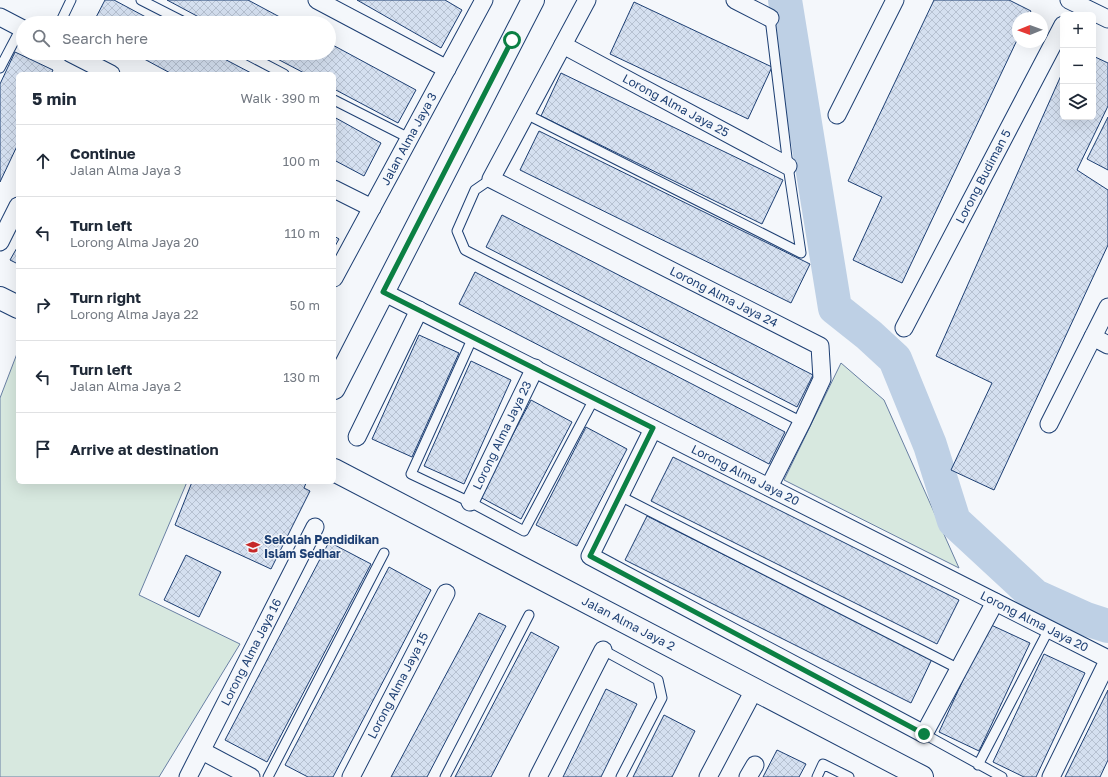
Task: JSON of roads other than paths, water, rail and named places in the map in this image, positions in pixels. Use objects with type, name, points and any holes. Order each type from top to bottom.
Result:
[{"type":"street","points":[[317,0],[447,69]]},
{"type":"street","points":[[336,384],[533,0]]},
{"type":"street","points":[[491,179],[587,0]]},
{"type":"street","points":[[735,0],[770,18]]},
{"type":"street","points":[[837,116],[895,0]]},
{"type":"street","name":"Jalan Alma Jaya 3","points":[[336,274],[447,69],[481,1]]},
{"type":"street","points":[[1072,4],[1108,19]]},
{"type":"street","points":[[0,17],[16,25]]},
{"type":"street","name":"Lorong Budiman 5","points":[[904,328],[1060,31]]},
{"type":"street","name":"Lorong Alma Jaya 25","points":[[563,44],[788,166]]},
{"type":"street","points":[[77,60],[86,68],[103,72]]},
{"type":"street","name":"Lorong Alma Jaya 24","points":[[491,179],[820,346],[822,379],[769,487]]},
{"type":"street","points":[[336,190],[372,208]]},
{"type":"street","points":[[0,242],[16,210]]},
{"type":"street","name":"Lorong Alma Jaya 20","points":[[383,292],[1049,628],[1108,660]]},
{"type":"street","points":[[0,298],[16,307]]},
{"type":"street","points":[[1050,424],[1108,307]]},
{"type":"street","points":[[357,438],[419,310]]},
{"type":"street","points":[[1093,337],[1108,345]]},
{"type":"street","name":"Lorong Alma Jaya 23","points":[[470,502],[535,368]]},
{"type":"street","points":[[653,428],[590,556],[924,734],[995,602]]},
{"type":"street","name":"Jalan Alma Jaya 2","points":[[336,471],[922,777]]},
{"type":"street","name":"Lorong Alma Jaya 16","points":[[188,777],[315,527]]},
{"type":"street","name":"Lorong Alma Jaya 15","points":[[351,777],[446,593]]},
{"type":"street","points":[[538,777],[603,650]]},
{"type":"street","points":[[1051,777],[1108,660]]},
{"type":"street","points":[[708,777],[754,690]]},
{"type":"street","points":[[202,751],[251,777]]},
{"type":"lane","points":[[64,16],[72,0]]},
{"type":"lane","points":[[141,0],[172,16]]},
{"type":"lane","points":[[526,114],[801,253],[788,166],[770,18]]},
{"type":"lane","points":[[0,68],[16,39]]},
{"type":"lane","points":[[257,60],[280,72]]},
{"type":"lane","points":[[336,101],[409,138]]},
{"type":"lane","points":[[491,179],[474,190],[457,231],[465,250],[802,422]]},
{"type":"lane","points":[[473,337],[411,474],[470,502],[524,531],[594,398]]},
{"type":"lane","points":[[620,496],[959,669]]},
{"type":"lane","points":[[268,777],[384,553]]},
{"type":"lane","points":[[446,777],[529,615]]},
{"type":"lane","points":[[978,765],[1049,628]]},
{"type":"lane","points":[[603,650],[658,680],[662,698],[621,777]]},
{"type":"lane","points":[[924,734],[1002,777]]},
{"type":"lane","points":[[817,777],[823,764],[848,777]]},
{"type":"waterway","points":[[785,0],[835,308],[869,335],[895,359],[930,445],[954,521],[1035,596],[1086,619],[1108,626]]},
{"type":"place","name":"Sekolah Pendidikan Islam Sedhar","points":[[253,547]]}]
